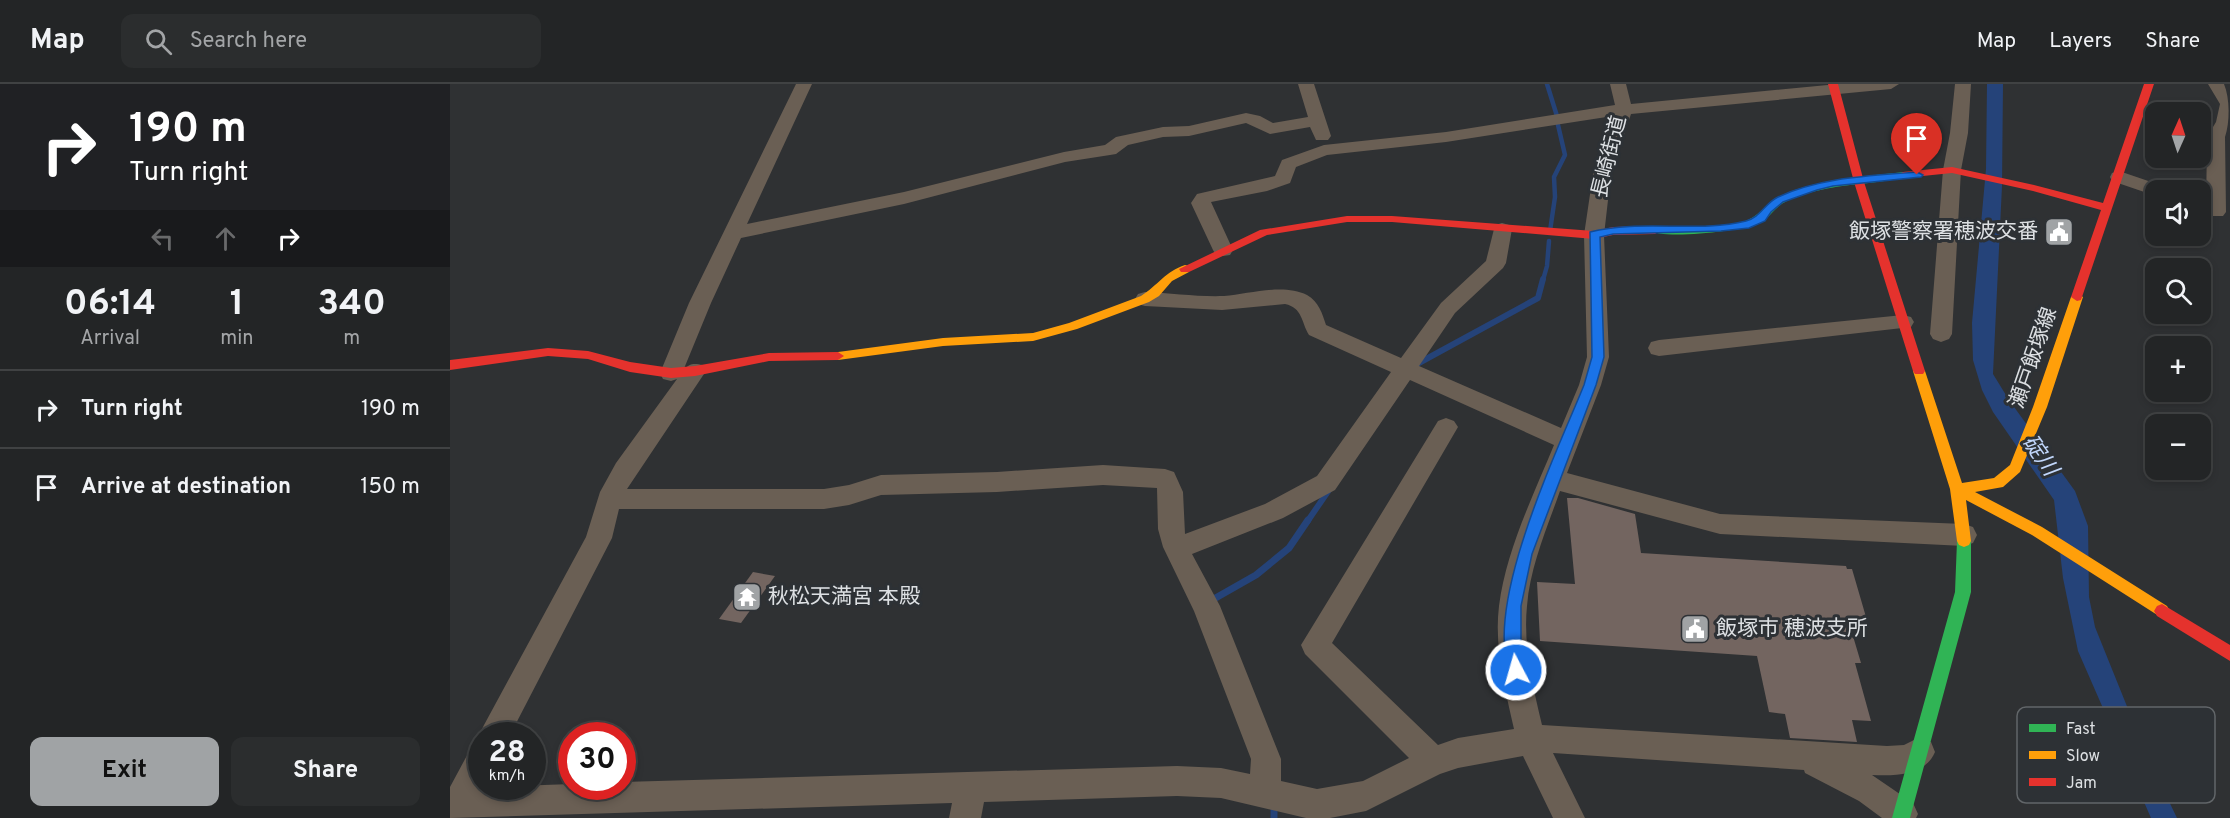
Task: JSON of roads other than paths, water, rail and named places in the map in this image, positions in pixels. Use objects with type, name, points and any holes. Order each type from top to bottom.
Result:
[{"type":"street","points":[[671,373],[700,303],[804,84]]},
{"type":"street","points":[[1306,84],[1315,100],[1316,121],[1325,141],[1324,150]]},
{"type":"street","name":"長崎街道","points":[[1569,818],[1531,740],[1515,659],[1513,606],[1525,554],[1590,385],[1598,357],[1594,235],[1602,174],[1624,109],[1618,84]]},
{"type":"street","points":[[1223,250],[1201,203],[1204,198],[1267,185],[1283,179],[1288,164],[1324,150],[1446,137],[1588,113],[1834,86],[1891,84]]},
{"type":"street","points":[[1941,334],[1964,84]]},
{"type":"street","name":"瀬戸飯塚線","points":[[1957,489],[1998,483],[2015,468],[2040,407],[2149,84]]},
{"type":"street","points":[[2216,84],[2229,104],[2225,122],[2216,137],[2216,212]]},
{"type":"street","points":[[1800,756],[1833,770],[1870,790],[1902,816],[1963,592],[1964,535],[1957,489],[1858,182],[1834,86]]},
{"type":"street","points":[[734,233],[904,198],[1064,157],[1110,150],[1122,141],[1163,132],[1189,131],[1246,118],[1270,129],[1316,121]]},
{"type":"street","points":[[450,365],[548,352],[588,355],[630,367],[671,373],[695,371],[769,357],[827,357],[943,342],[1033,337],[1073,326],[1145,299],[1155,293],[1168,278],[1264,232],[1347,219],[1392,219],[1594,235],[1613,231],[1721,228],[1749,224],[1762,219],[1767,210],[1780,200],[1833,183],[1955,170],[2108,208]]},
{"type":"street","points":[[2119,177],[2145,186]]},
{"type":"street","points":[[1178,548],[1274,511],[1326,483],[1407,370],[1448,308],[1496,263],[1502,229]]},
{"type":"street","points":[[1145,299],[1222,303],[1284,297],[1299,300],[1310,309],[1317,330],[1567,441]]},
{"type":"street","points":[[1658,348],[1903,322]]},
{"type":"street","points":[[501,722],[599,538],[609,499],[626,470],[695,371]]},
{"type":"street","points":[[1432,762],[1315,645],[1446,427]]},
{"type":"street","points":[[609,499],[824,499],[849,495],[881,484],[998,482],[1103,475],[1165,479],[1171,490],[1171,529],[1197,593],[1206,606],[1266,759],[1266,791]]},
{"type":"street","points":[[1552,479],[1720,524],[1964,535]]},
{"type":"street","points":[[1957,489],[2037,531],[2230,654]]},
{"type":"street","points":[[453,808],[1177,781],[1221,783],[1266,791],[1290,800],[1317,805],[1366,796],[1432,762],[1458,753],[1531,740],[1553,739],[1887,761],[1908,759],[1920,752]]},
{"type":"street","points":[[453,808],[468,782]]},
{"type":"street","points":[[965,818],[971,787]]},
{"type":"water","name":"碇川","points":[[1987,84],[2003,84],[2002,186],[1993,374],[2009,400],[2075,491],[2088,526],[2089,597],[2095,627],[2127,707],[2102,707],[2078,651],[2063,578],[2054,500],[1993,412],[1982,390],[1973,360],[1972,323],[1986,169]]},
{"type":"water","points":[[2144,803],[2170,803],[2177,818],[2151,818]]},
{"type":"waterway","points":[[1547,84],[1557,116]]},
{"type":"waterway","points":[[1550,231],[1555,197],[1554,177],[1565,155],[1558,125]]},
{"type":"waterway","points":[[1543,280],[1547,266],[1549,241]]},
{"type":"waterway","points":[[1417,364],[1538,298],[1543,279]]},
{"type":"waterway","points":[[1307,522],[1329,490]]},
{"type":"waterway","points":[[1213,602],[1212,600],[1256,575],[1289,548],[1308,520]]},
{"type":"waterway","points":[[1274,804],[1274,818]]},
{"type":"place","name":"飯塚警察署穂波交番","points":[[2059,232]]},
{"type":"place","name":"秋松天満宮 本殿","points":[[747,597]]},
{"type":"place","name":"飯塚市 穂波支所","points":[[1695,629]]}]
